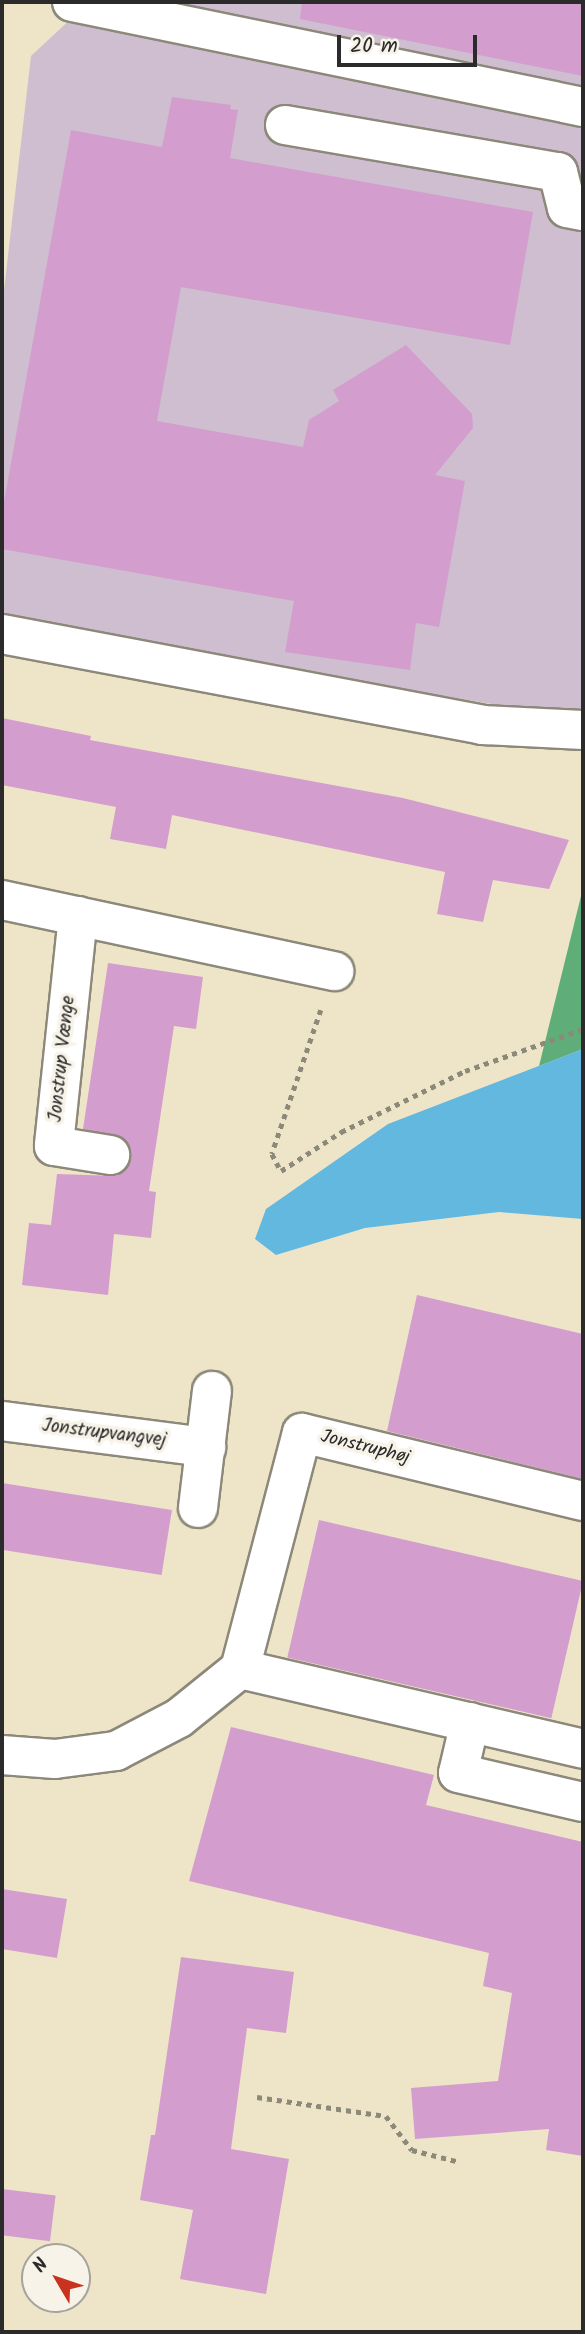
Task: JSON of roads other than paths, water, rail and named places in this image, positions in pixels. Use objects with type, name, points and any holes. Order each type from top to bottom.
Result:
[{"type":"street","points":[[72,2],[583,107]]},
{"type":"street","points":[[285,125],[558,172],[567,208],[583,211]]},
{"type":"street","points":[[2,634],[482,724],[583,730]]},
{"type":"street","points":[[2,900],[334,971]]},
{"type":"street","name":"Jonstrup Vænge","points":[[78,916],[54,1146],[110,1155]]},
{"type":"street","points":[[198,1508],[212,1391]]},
{"type":"street","name":"Jonstrupvangvej","points":[[2,1421],[206,1447]]},
{"type":"street","name":"Jonstruphøj","points":[[240,1670],[302,1433],[583,1501]]},
{"type":"street","points":[[2,1755],[55,1759],[116,1751],[179,1718],[240,1670],[583,1748]]},
{"type":"street","points":[[470,1722],[458,1773],[583,1802]]},
{"type":"water","points":[[583,1049],[583,1219],[499,1212],[365,1228],[276,1255],[255,1239],[266,1209],[388,1124]]}]
